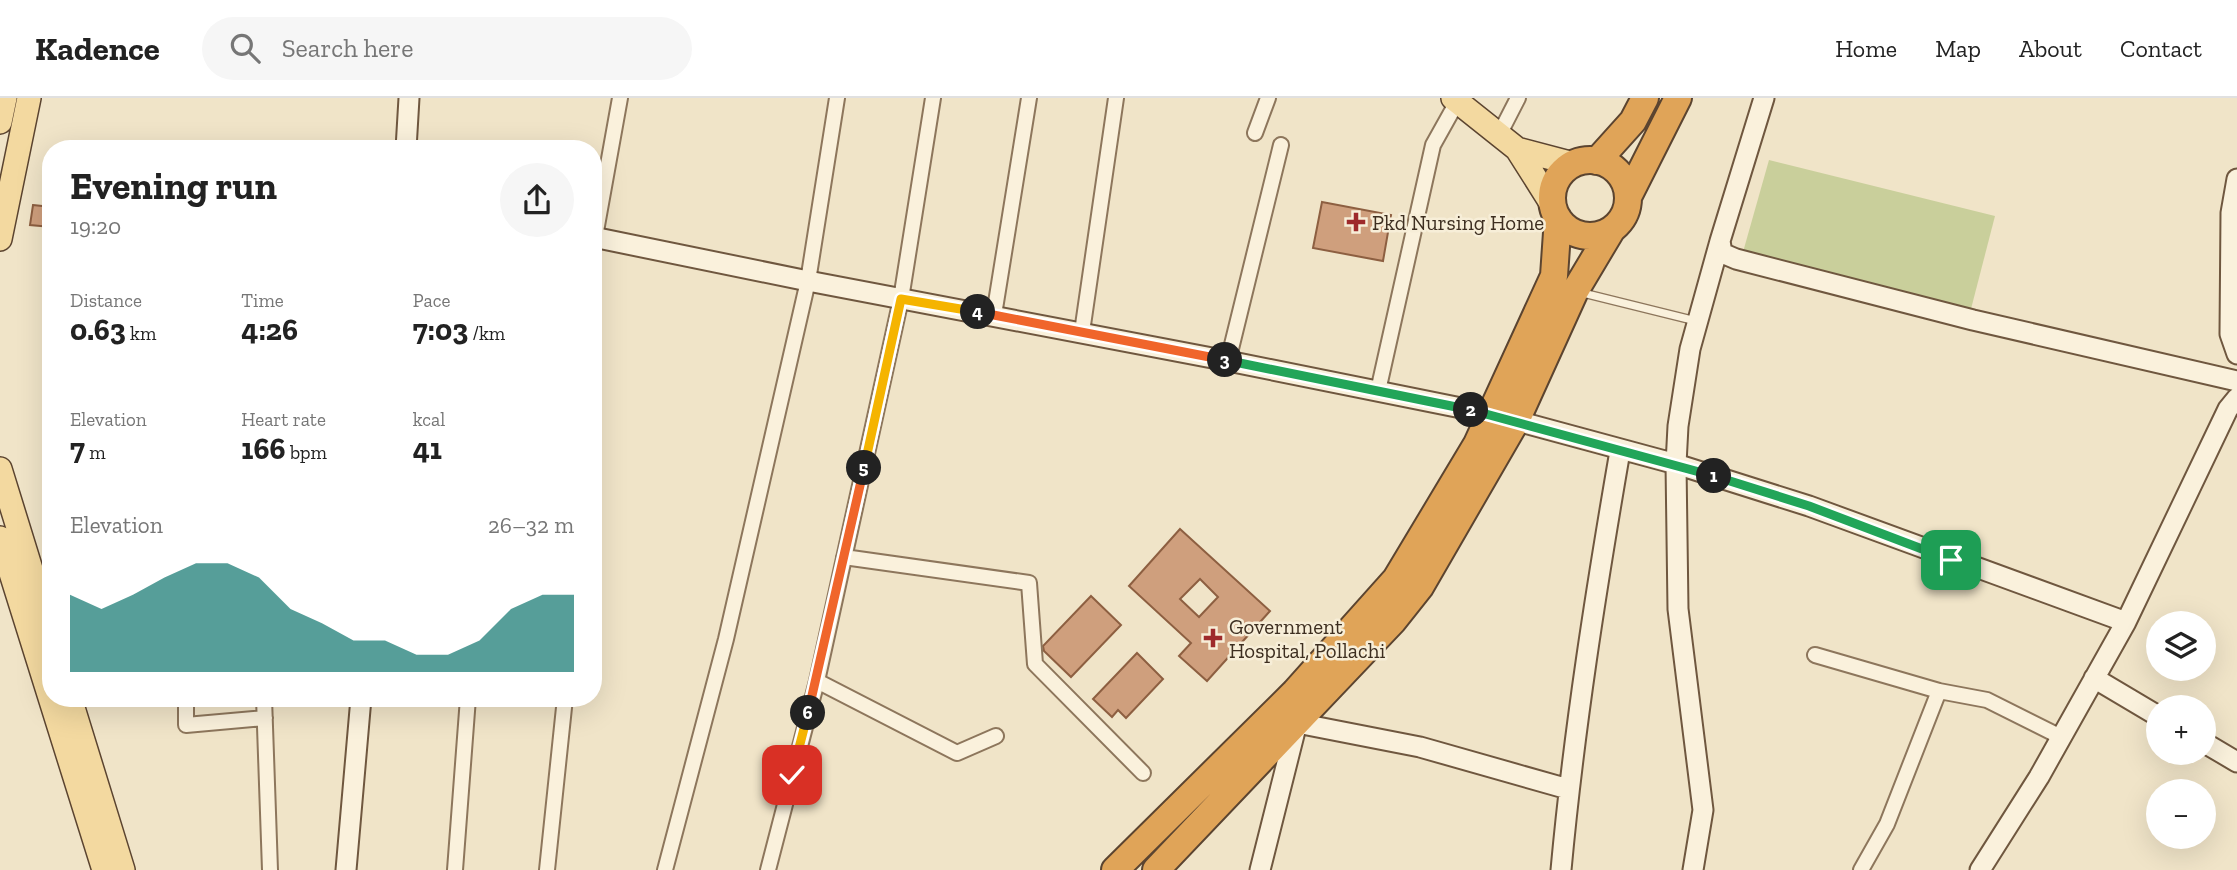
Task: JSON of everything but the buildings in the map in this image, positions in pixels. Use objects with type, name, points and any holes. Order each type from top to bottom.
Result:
[{"type":"highway","points":[[1115,870],[1295,692],[1396,579],[1477,444],[1554,275],[1553,194],[1556,182],[1563,172],[1586,162],[1633,121],[1645,98]]},
{"type":"highway","points":[[1156,870],[1393,621],[1420,587],[1516,421],[1575,291],[1612,229],[1621,220],[1628,197],[1678,98]]},
{"type":"highway","points":[[1586,162],[1609,165],[1619,173],[1628,197]]},
{"type":"highway","points":[[1555,212],[1565,227],[1576,233],[1600,235],[1612,229]]},
{"type":"main road","points":[[0,122],[5,98]]},
{"type":"main road","points":[[0,239],[29,98]]},
{"type":"main road","points":[[1455,100],[1508,142],[1555,212]]},
{"type":"main road","points":[[1508,142],[1586,162]]},
{"type":"main road","points":[[0,469],[42,605]]},
{"type":"main road","points":[[0,538],[42,672]]},
{"type":"main road","points":[[53,707],[104,870]]},
{"type":"main road","points":[[73,707],[123,870]]},
{"type":"street","points":[[407,140],[409,98]]},
{"type":"street","points":[[602,196],[620,98]]},
{"type":"street","points":[[665,870],[726,639],[808,281],[837,98]]},
{"type":"street","points":[[768,870],[817,681],[901,299],[933,98]]},
{"type":"street","points":[[994,315],[1029,98]]},
{"type":"street","points":[[1082,332],[1116,98]]},
{"type":"street","points":[[1255,133],[1268,98]]},
{"type":"street","points":[[1508,142],[1518,98]]},
{"type":"street","points":[[1693,870],[1703,810],[1678,609],[1678,426],[1690,349],[1764,98]]},
{"type":"street","points":[[1378,391],[1433,145],[1455,100]]},
{"type":"street","points":[[1228,360],[1281,145]]},
{"type":"street","points":[[2237,179],[2231,213],[2230,334],[2237,354]]},
{"type":"street","points":[[1720,241],[1722,253],[1736,259],[1973,320],[2237,382]]},
{"type":"street","points":[[602,242],[1228,360],[1491,414],[1676,464],[1809,506],[2126,622]]},
{"type":"street","points":[[1980,870],[2039,777],[2126,622],[2228,409],[2237,398]]},
{"type":"street","points":[[1561,870],[1568,789],[1597,584],[1620,451]]},
{"type":"street","points":[[844,557],[1029,583],[1035,664],[1143,773]]},
{"type":"street","points":[[1815,655],[1939,691],[1987,700],[2061,737]]},
{"type":"street","points":[[2094,678],[2146,709]]},
{"type":"street","points":[[817,681],[957,753],[996,736]]},
{"type":"street","points":[[1861,870],[1888,824],[1939,691]]},
{"type":"street","points":[[186,707],[187,725],[265,718]]},
{"type":"street","points":[[264,707],[271,870]]},
{"type":"street","points":[[346,870],[360,707]]},
{"type":"street","points":[[455,870],[467,707]]},
{"type":"street","points":[[547,870],[564,707]]},
{"type":"street","points":[[1260,870],[1297,723],[1420,747],[1568,789]]},
{"type":"street","points":[[2216,750],[2237,762]]},
{"type":"lane","points":[[1575,291],[1698,322]]},
{"type":"green space","points":[[1769,160],[1995,216],[1971,309],[1743,252]]},
{"type":"place","name":"Pkd Nursing Home","points":[[1356,222]]},
{"type":"place","name":"Government Hospital, Pollachi","points":[[1213,638]]},
{"type":"route","points":[[792,775],[817,681],[901,299],[1228,360],[1491,414],[1676,464],[1809,506],[1951,560]]}]
